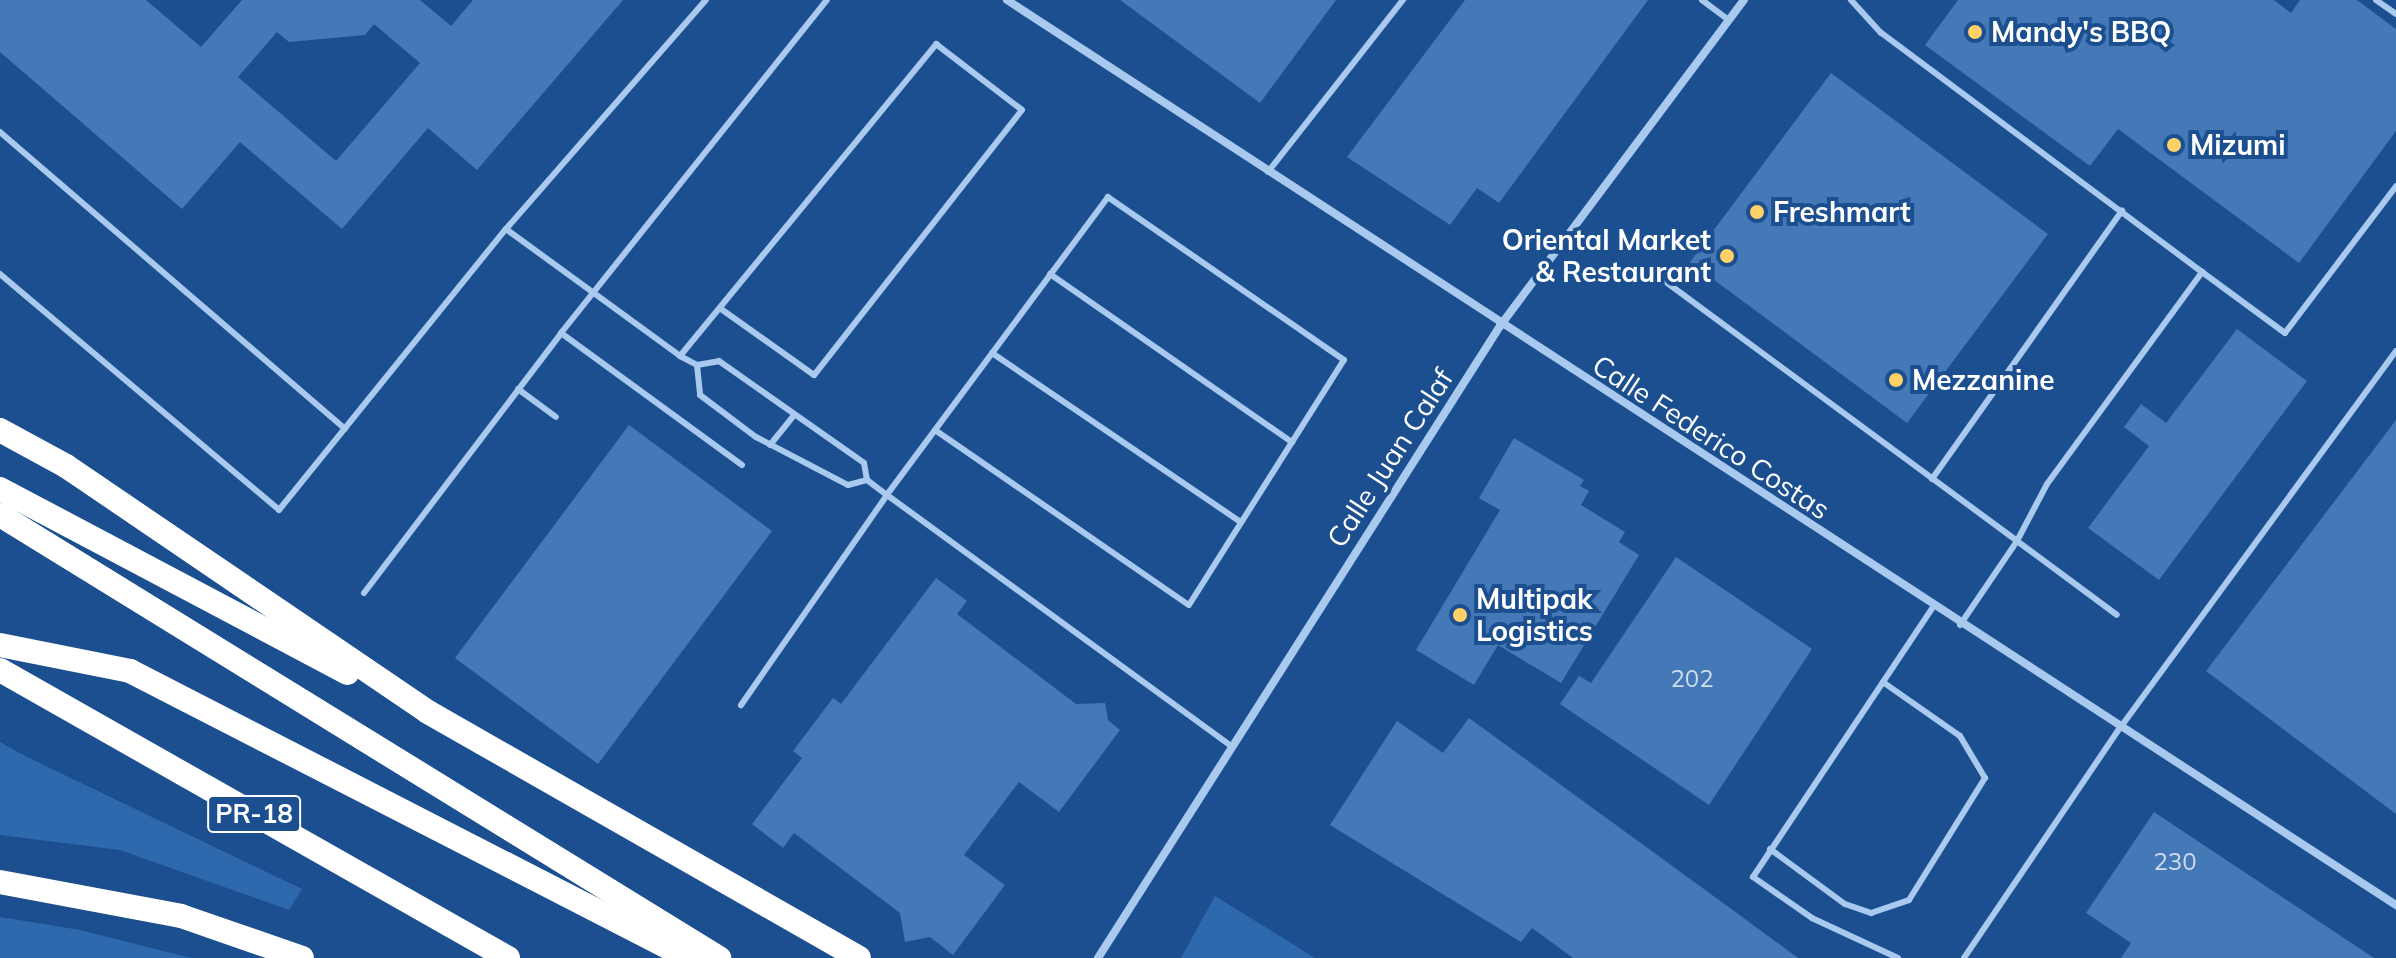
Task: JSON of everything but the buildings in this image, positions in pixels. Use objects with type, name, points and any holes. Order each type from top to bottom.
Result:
[{"type":"highway","points":[[0,430],[66,466],[428,712]]},
{"type":"highway","points":[[0,489],[428,712],[859,958]]},
{"type":"highway","points":[[0,515],[719,958]]},
{"type":"highway","points":[[0,645],[130,671],[689,958]]},
{"type":"highway","name":"PR-18","points":[[0,670],[508,958]]},
{"type":"highway","points":[[0,882],[181,916],[302,958]]},
{"type":"street","name":"Calle Federico Costas","points":[[1007,0],[1500,326],[2396,905]]},
{"type":"street","name":"Calle Juan Calaf","points":[[1098,958],[1500,326],[1744,0]]},
{"type":"lane","points":[[0,274],[279,510],[506,229],[706,0]]},
{"type":"lane","points":[[364,593],[561,333],[827,0]]},
{"type":"lane","points":[[1268,172],[1403,0]]},
{"type":"lane","points":[[1702,0],[1729,20]]},
{"type":"lane","points":[[1851,0],[1863,8],[1881,33],[2285,333],[2396,186]]},
{"type":"lane","points":[[1863,8],[1869,0]]},
{"type":"lane","points":[[2376,0],[2396,14]]},
{"type":"lane","points":[[680,356],[936,44],[1022,110],[814,375],[721,309]]},
{"type":"lane","points":[[0,132],[345,429]]},
{"type":"lane","points":[[741,705],[887,495],[1050,274],[1108,197],[1344,360],[1189,605],[935,430]]},
{"type":"lane","points":[[1932,479],[2122,211]]},
{"type":"lane","points":[[506,229],[680,356],[697,365],[719,361],[864,463],[867,480],[1232,747]]},
{"type":"lane","points":[[1651,271],[2117,615]]},
{"type":"lane","points":[[1960,625],[2017,541],[2047,484],[2202,272]]},
{"type":"lane","points":[[1050,274],[1292,442]]},
{"type":"lane","points":[[561,333],[742,465]]},
{"type":"lane","points":[[1964,958],[2120,728],[2396,351]]},
{"type":"lane","points":[[992,353],[1241,522]]},
{"type":"lane","points":[[697,365],[700,395],[770,445],[848,485],[867,480]]},
{"type":"lane","points":[[518,389],[556,417]]},
{"type":"lane","points":[[770,445],[794,415]]},
{"type":"lane","points":[[1898,958],[1812,918],[1753,877],[1933,607]]},
{"type":"lane","points":[[1770,849],[1858,909],[1871,913],[1909,900],[1985,778],[1960,736],[1883,682]]},
{"type":"shaded area","points":[[0,742],[302,889],[289,910],[120,850],[0,835]]},
{"type":"shaded area","points":[[1215,896],[1315,958],[1181,958]]},
{"type":"shaded area","points":[[0,917],[80,930],[191,958],[0,958]]},
{"type":"place","name":"Mandy's BBQ","points":[[1975,32]]},
{"type":"place","name":"Mizumi","points":[[2174,145]]},
{"type":"place","name":"Freshmart","points":[[1757,212]]},
{"type":"place","name":"Oriental Market & Restaurant","points":[[1727,256]]},
{"type":"place","name":"Mezzanine","points":[[1896,380]]},
{"type":"place","name":"Multipak Logistics","points":[[1460,615]]}]
